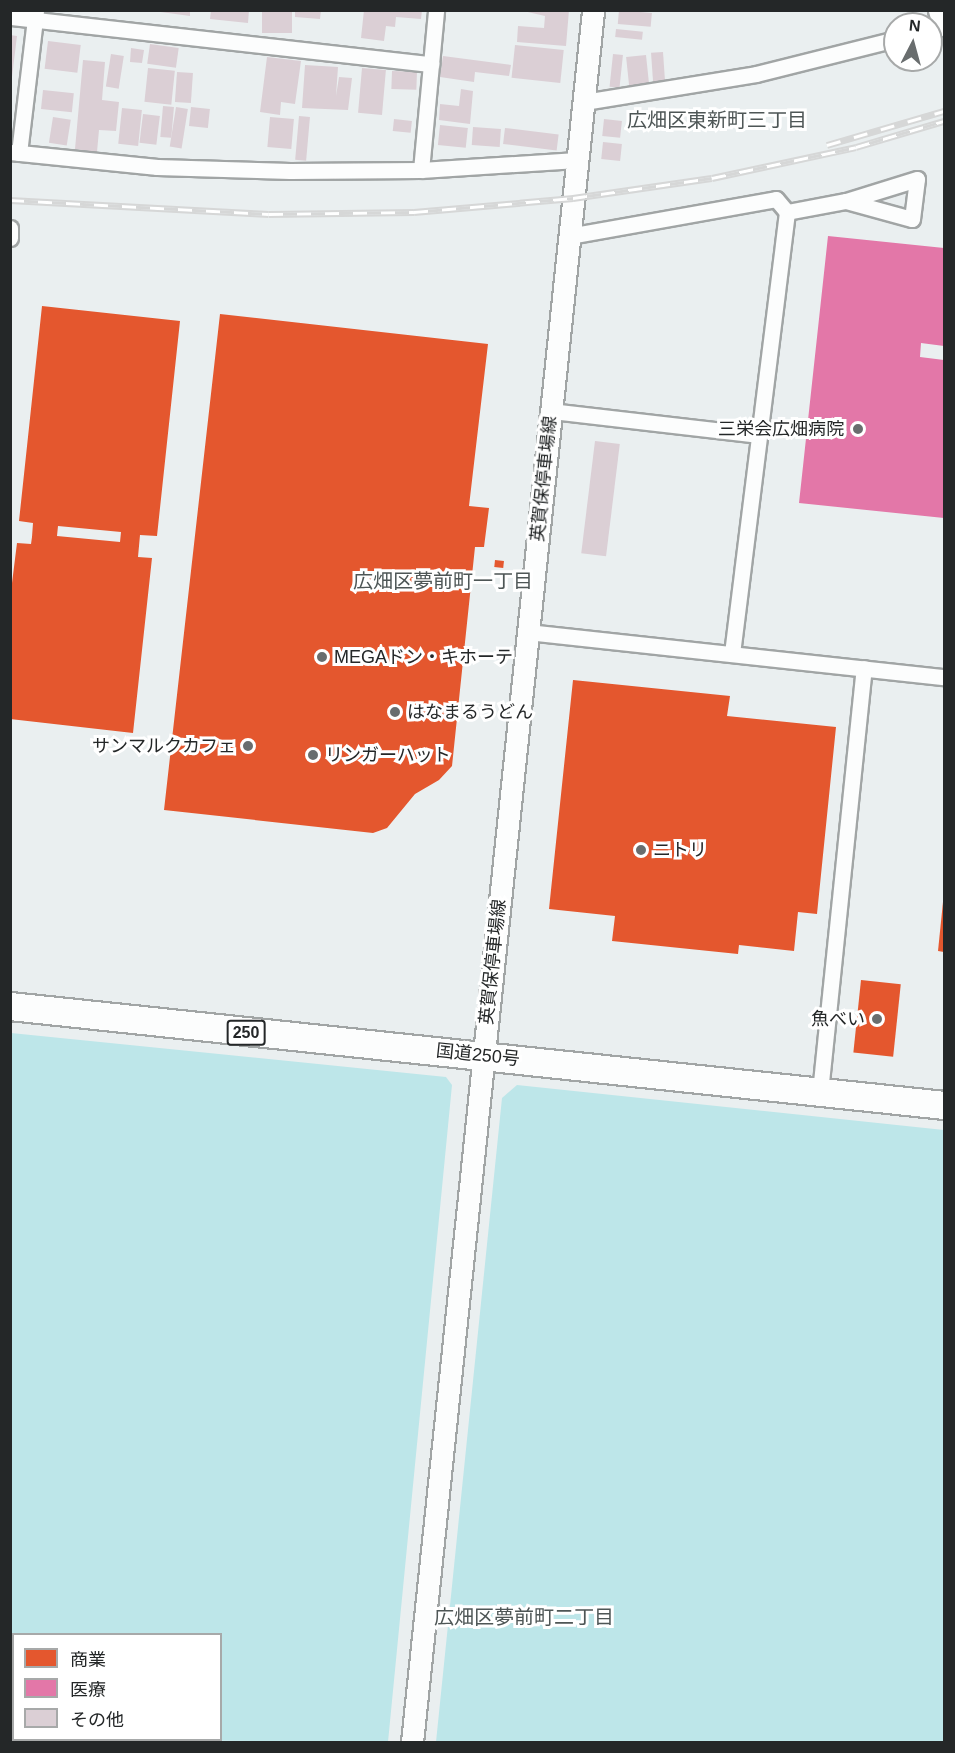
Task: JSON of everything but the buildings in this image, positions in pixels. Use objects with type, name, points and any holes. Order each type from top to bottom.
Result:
[{"type":"highway","name":"国道250号","points":[[10,1006],[945,1105]]},
{"type":"main road","name":"英賀保停車場線","points":[[412,1743],[593,10]]},
{"type":"street","points":[[421,170],[436,10]]},
{"type":"street","points":[[10,17],[36,15],[431,64]]},
{"type":"street","points":[[36,15],[15,152],[157,167],[421,170],[577,160]]},
{"type":"street","points":[[584,102],[756,74],[883,42]]},
{"type":"street","points":[[569,236],[776,199],[787,212],[732,654]]},
{"type":"street","points":[[787,212],[846,201]]},
{"type":"street","points":[[10,228],[10,238]]},
{"type":"street","points":[[551,411],[759,435]]},
{"type":"street","points":[[528,632],[945,677]]},
{"type":"street","points":[[820,1092],[864,668]]},
{"type":"shaded area","points":[[11,1033],[446,1077],[452,1085],[388,1742],[222,1741],[222,1633],[12,1633],[11,1729]]},
{"type":"shaded area","points":[[517,1085],[944,1130],[944,1742],[436,1742],[502,1098]]},
{"type":"water","points":[[11,1729],[12,1741],[141,1742],[11,1742]]},
{"type":"railway","points":[[827,145],[944,111]]},
{"type":"railway","points":[[10,200],[269,214],[414,212],[573,198],[712,178],[856,147],[944,121]]},
{"type":"place","name":"三栄会広畑病院","points":[[858,429]]},
{"type":"place","name":"MEGAドン・キホーテ","points":[[322,657]]},
{"type":"place","name":"はなまるうどん","points":[[395,712]]},
{"type":"place","name":"サンマルクカフェ","points":[[248,746]]},
{"type":"place","name":"リンガーハット","points":[[313,755]]},
{"type":"place","name":"ニトリ","points":[[641,850]]},
{"type":"place","name":"魚べい","points":[[877,1019]]},
{"type":"district","name":"広畑区東新町三丁目","points":[[717,120]]},
{"type":"district","name":"広畑区夢前町一丁目","points":[[443,581]]},
{"type":"district","name":"広畑区夢前町二丁目","points":[[524,1617]]}]
